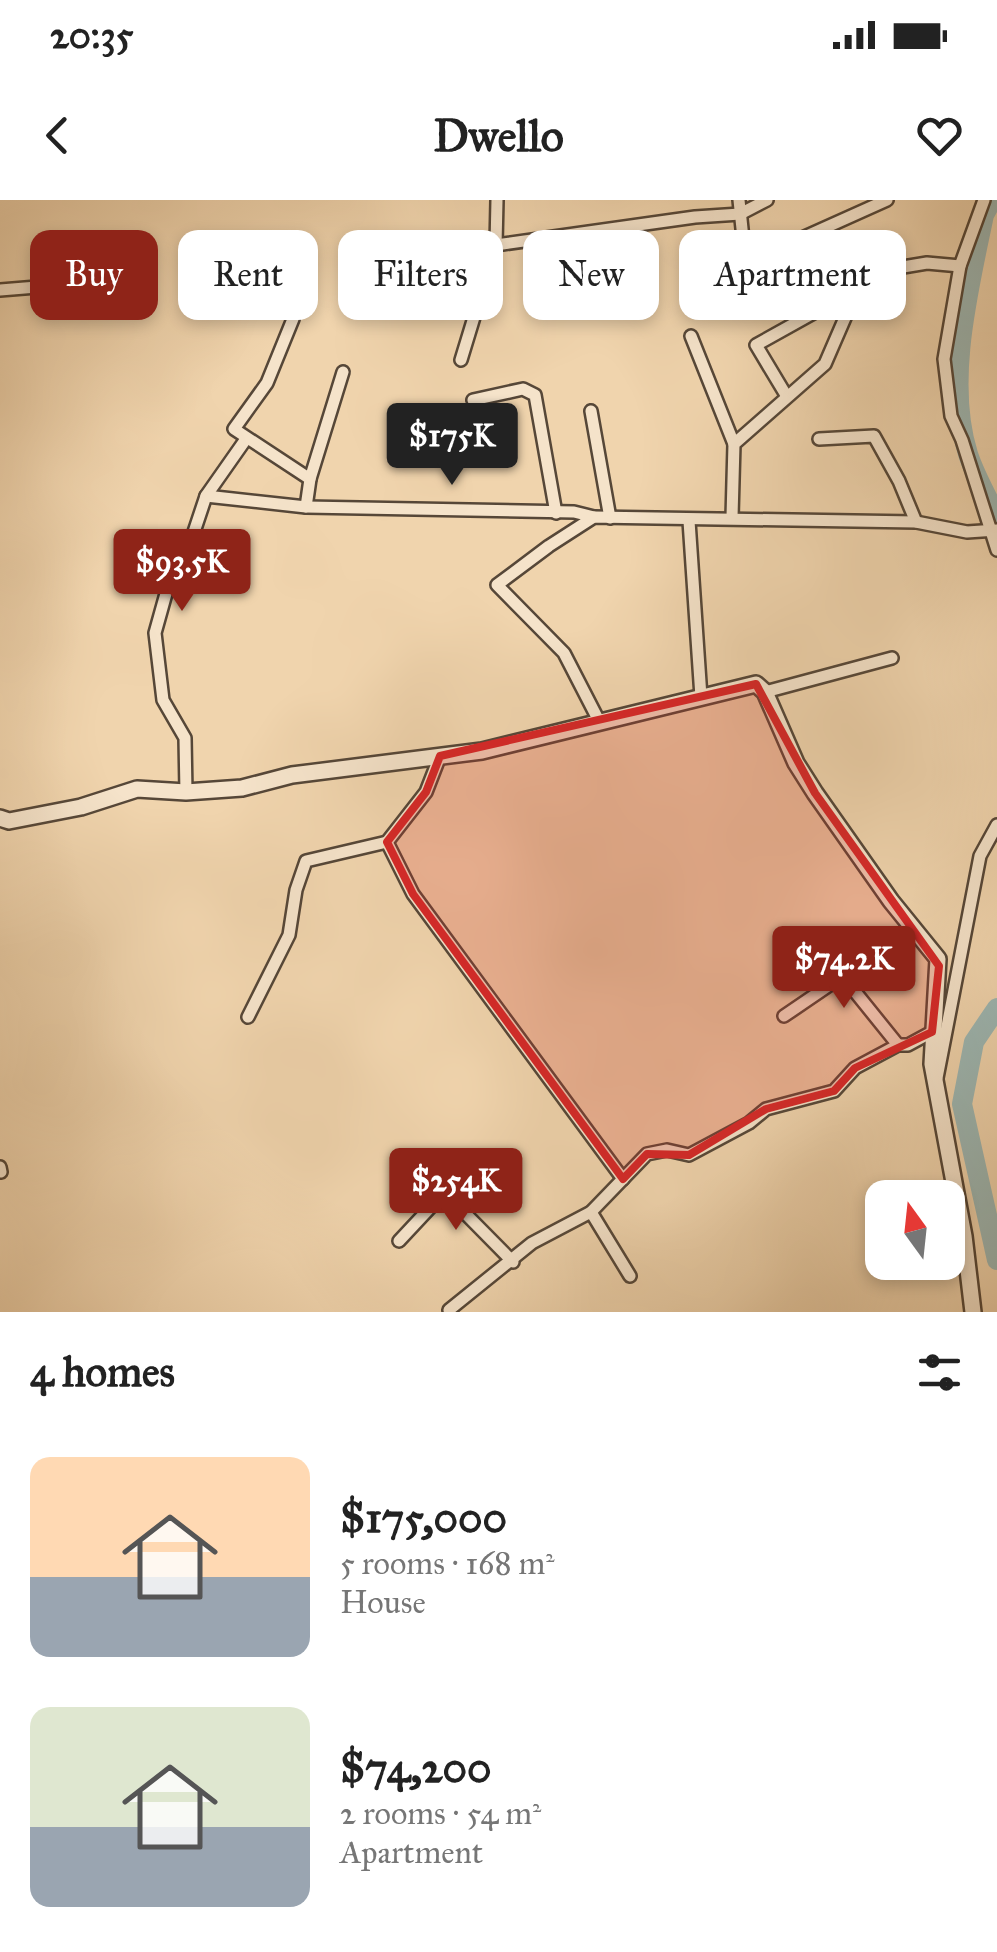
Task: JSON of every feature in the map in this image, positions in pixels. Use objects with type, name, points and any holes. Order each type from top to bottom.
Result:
[{"type":"street","points":[[496,200],[496,230]]},
{"type":"street","points":[[503,244],[695,216],[767,200]]},
{"type":"street","points":[[820,230],[887,200]]},
{"type":"street","points":[[984,200],[960,266],[944,359],[952,416],[997,550]]},
{"type":"street","points":[[734,444],[826,364],[854,297],[885,270],[927,263],[960,266]]},
{"type":"street","points":[[0,290],[30,288]]},
{"type":"street","points":[[293,320],[266,384],[234,426],[235,432],[310,479]]},
{"type":"street","points":[[461,360],[473,320]]},
{"type":"street","points":[[786,396],[756,345],[801,320]]},
{"type":"street","points":[[691,336],[734,444],[732,517]]},
{"type":"street","points":[[306,507],[310,479],[343,372]]},
{"type":"street","points":[[472,400],[523,389],[535,394],[556,513]]},
{"type":"street","points":[[590,411],[610,518]]},
{"type":"street","points":[[818,439],[874,436],[916,522]]},
{"type":"street","points":[[186,792],[185,738],[163,700],[156,634],[174,565],[189,546],[206,496],[246,438]]},
{"type":"street","points":[[206,496],[306,507],[690,520],[732,517],[916,522],[967,532],[993,531]]},
{"type":"street","points":[[594,516],[497,585],[564,654],[599,720]]},
{"type":"street","points":[[690,520],[701,697]]},
{"type":"street","points":[[765,692],[892,658]]},
{"type":"street","points":[[0,818],[9,820],[81,807],[137,789],[186,792],[242,788],[292,775],[482,750],[756,684],[765,692],[796,763],[815,793],[938,958],[932,1032],[936,1082],[964,1236],[973,1312]]},
{"type":"street","points":[[248,1017],[289,935],[296,890],[306,862],[386,842],[426,792],[440,756]]},
{"type":"street","points":[[936,1082],[980,856],[997,825]]},
{"type":"street","points":[[386,842],[413,894],[623,1179]]},
{"type":"street","points":[[784,1016],[837,976],[848,983],[898,1045]]},
{"type":"street","points":[[449,1311],[532,1243],[591,1212],[647,1154],[667,1150],[689,1155],[766,1109],[834,1091],[855,1068],[932,1032]]},
{"type":"street","points":[[399,1240],[441,1196],[447,1196],[513,1262]]},
{"type":"street","points":[[591,1212],[630,1276]]},
{"type":"highlighted area","points":[[756,684],[815,793],[939,966],[932,1032],[855,1068],[834,1091],[766,1109],[689,1155],[647,1154],[623,1179],[413,894],[387,842],[426,792],[440,756]]},
{"type":"waterway","points":[[992,200],[984,215],[966,303],[959,396],[968,454],[997,518]]},
{"type":"waterway","points":[[997,1008],[974,1042],[962,1104],[997,1260]]}]
